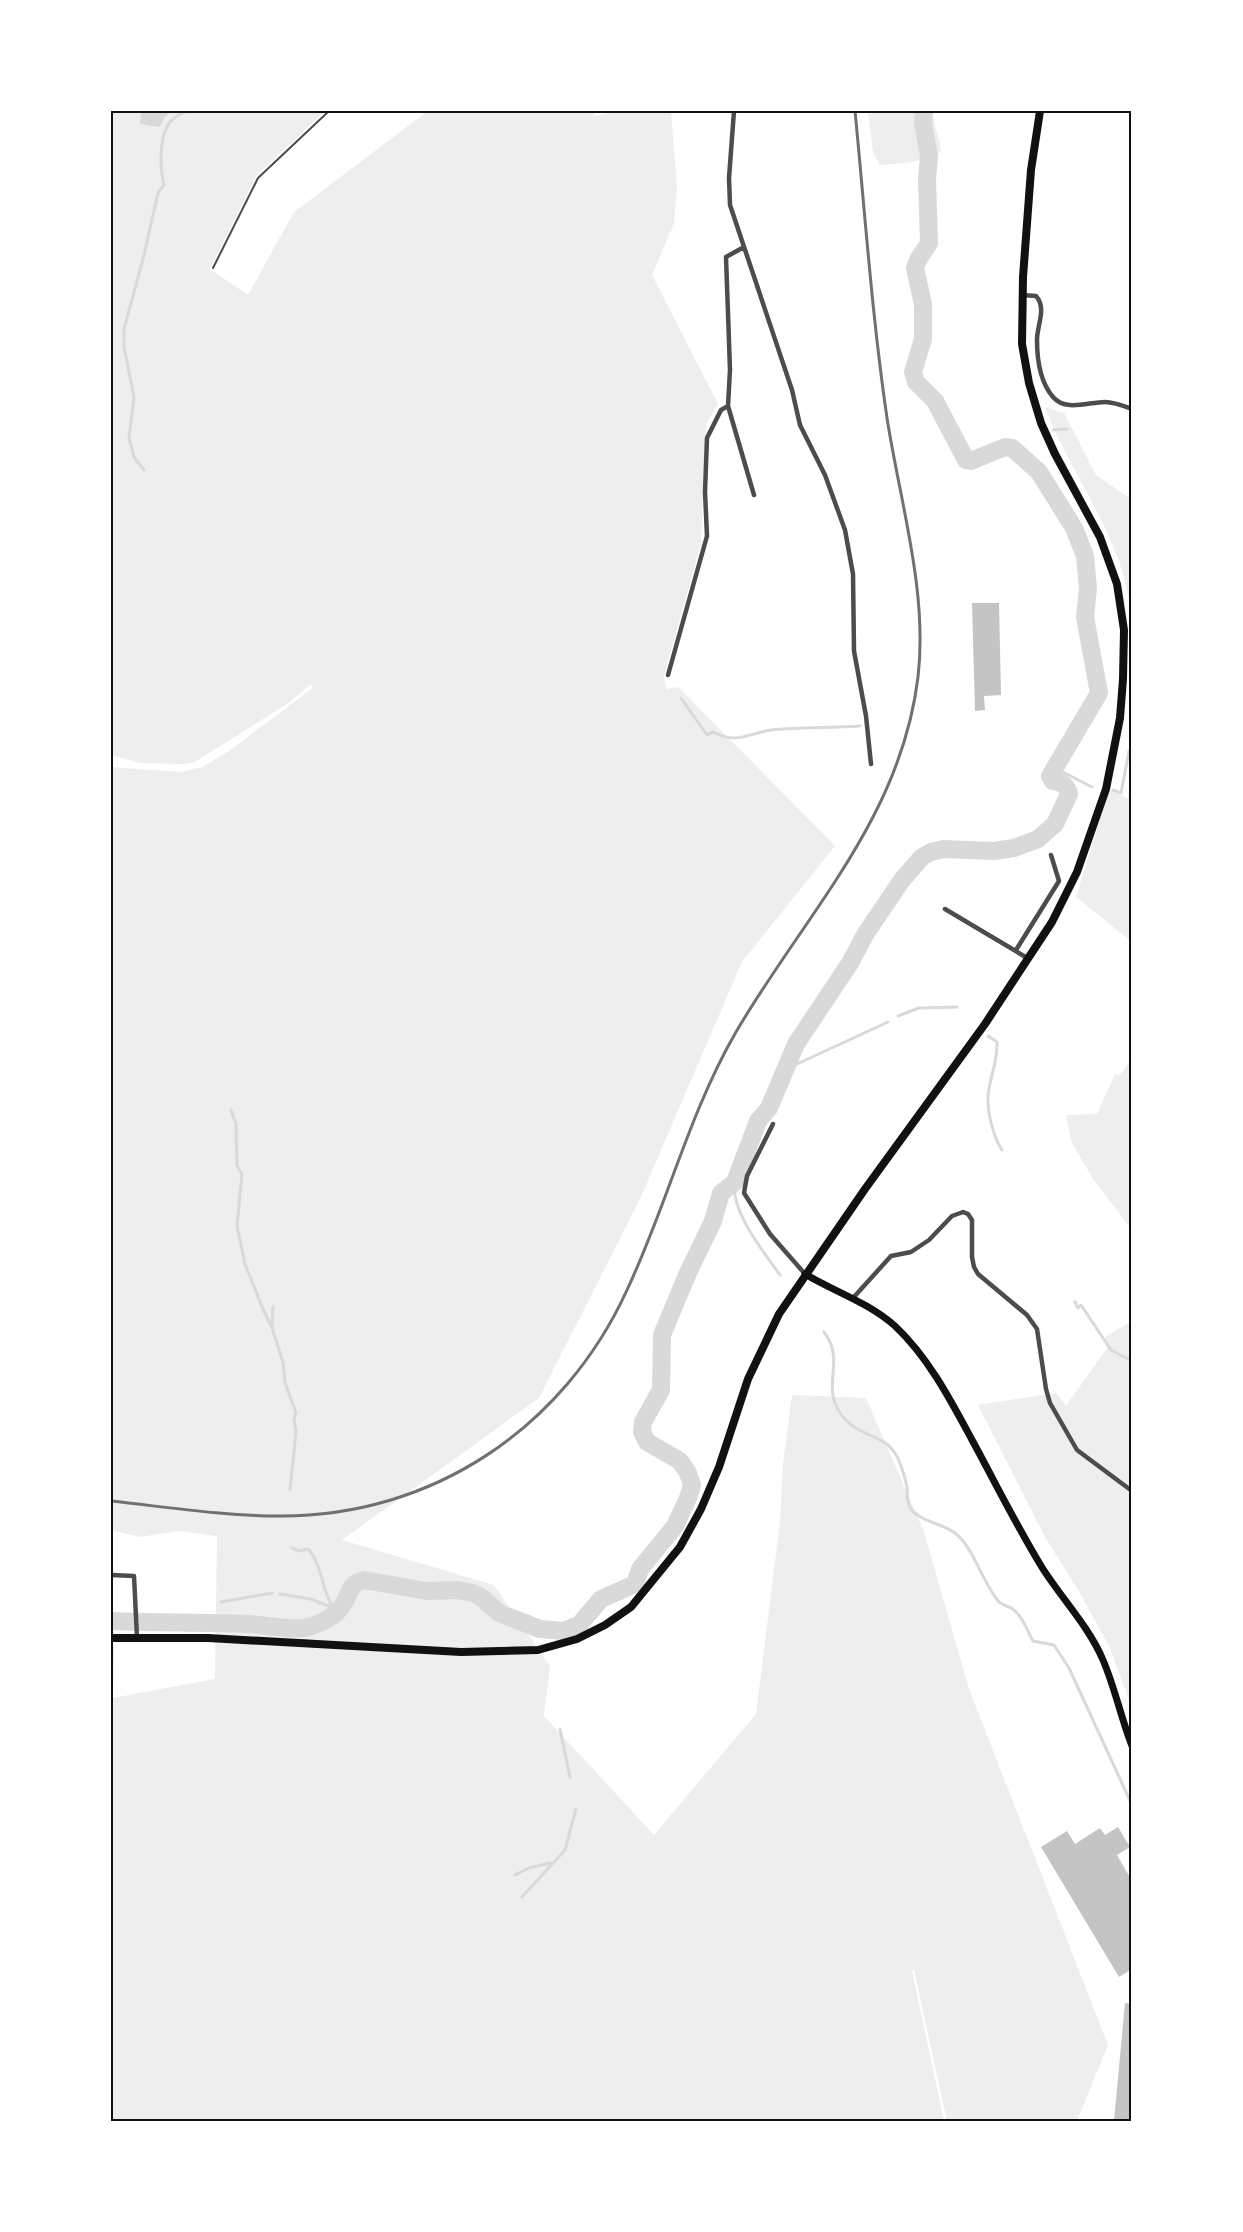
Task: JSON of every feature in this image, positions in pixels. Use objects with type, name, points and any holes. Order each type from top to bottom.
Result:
[{"type":"main road","points":[[111,1638],[208,1638],[461,1652],[538,1650],[577,1639],[605,1625],[631,1607],[680,1547],[701,1509],[719,1467],[748,1379],[778,1314],[985,1024],[1029,958],[1068,895],[1106,789],[1120,718],[1125,655],[1121,606],[1110,561],[1096,528],[1055,454],[1034,403],[1022,344],[1022,296],[1032,170],[1040,111]]},
{"type":"main road","points":[[805,1274],[865,1304],[896,1327],[928,1365],[954,1405],[1043,1569],[1090,1637],[1103,1660],[1132,1746]]},
{"type":"street","points":[[734,111],[729,194],[732,213],[792,390],[801,425],[825,475],[845,530],[853,574],[854,651],[866,716],[870,764]]},
{"type":"street","points":[[744,247],[726,258],[730,370],[728,406],[754,495]]},
{"type":"street","points":[[1022,296],[1036,296],[1040,301],[1042,309],[1037,339],[1039,368],[1054,399],[1069,406],[1108,402],[1132,410]]},
{"type":"street","points":[[668,675],[707,536],[705,492],[707,438],[721,411],[728,406]]},
{"type":"street","points":[[1016,950],[1059,881],[1051,855]]},
{"type":"street","points":[[945,909],[1029,958]]},
{"type":"street","points":[[772,1124],[747,1176],[744,1193],[770,1234],[805,1274]]},
{"type":"street","points":[[853,1298],[891,1256],[911,1252],[929,1240],[952,1216],[963,1212],[968,1214],[972,1220],[974,1267],[978,1274],[1027,1315],[1036,1329],[1050,1403],[1077,1450],[1132,1491]]},
{"type":"street","points":[[111,1575],[134,1576],[137,1638]]},
{"type":"lane","points":[[213,268],[258,178],[329,111]]},
{"type":"shaded area","points":[[111,111],[325,111],[256,176],[210,269],[248,295],[294,212],[428,111],[594,111],[595,116],[618,111],[671,111],[677,187],[674,223],[652,275],[718,404],[706,424],[701,543],[664,676],[666,689],[678,687],[835,846],[742,962],[640,1199],[539,1398],[342,1540],[494,1585],[550,1666],[544,1716],[654,1835],[756,1714],[780,1521],[783,1464],[792,1395],[866,1398],[924,1532],[969,1689],[1108,2045],[1077,2121],[947,2121],[914,1970],[912,1971],[944,2121],[111,2121],[111,1647],[114,1647],[113,1698],[215,1679],[217,1536],[178,1531],[140,1537],[111,1530],[111,767],[181,772],[203,767],[229,751],[313,688],[311,684],[290,702],[195,762],[140,763],[111,755]]},
{"type":"shaded area","points":[[141,111],[171,111],[164,118],[160,127],[140,124]]},
{"type":"shaded area","points":[[868,111],[933,111],[941,152],[919,160],[880,165],[873,152]]},
{"type":"shaded area","points":[[1045,407],[1064,413],[1096,475],[1132,500],[1132,625],[1121,566],[1098,513]]},
{"type":"shaded area","points":[[1132,769],[1132,942],[1076,897],[1109,790],[1128,798]]},
{"type":"shaded area","points":[[1132,1057],[1132,1230],[1093,1179],[1071,1141],[1066,1115],[1097,1114],[1115,1074],[1120,1076]]},
{"type":"shaded area","points":[[1132,1321],[1132,1708],[1110,1648],[1080,1593],[1045,1537],[978,1405],[1056,1393],[1066,1406],[1108,1347],[1105,1337]]},
{"type":"building","points":[[972,603],[999,603],[1001,695],[984,696],[985,710],[975,711]]},
{"type":"building","points":[[1118,1827],[1130,1847],[1117,1855],[1132,1881],[1132,1969],[1119,1977],[1041,1847],[1067,1831],[1075,1844],[1100,1828],[1105,1835]]},
{"type":"building","points":[[1125,2003],[1132,2004],[1132,2121],[1114,2121]]},
{"type":"waterway","points":[[185,111],[195,111]]},
{"type":"waterway","points":[[111,1621],[249,1624],[302,1628],[331,1617],[342,1606],[355,1584],[364,1580],[426,1591],[457,1590],[473,1593],[499,1613],[540,1629],[563,1631],[579,1625],[601,1599],[635,1584],[640,1569],[675,1526],[692,1485],[680,1461],[647,1442],[642,1432],[643,1422],[661,1390],[662,1335],[713,1221],[721,1193],[735,1182],[758,1121],[769,1108],[796,1044],[850,963],[866,933],[902,880],[922,857],[943,849],[994,851],[1014,848],[1038,839],[1055,824],[1069,794],[1065,786],[1053,781],[1050,776],[1099,693],[1085,617],[1088,588],[1085,556],[1074,528],[1039,472],[1012,448],[1005,447],[971,461],[966,460],[935,401],[916,382],[913,372],[923,339],[923,304],[915,268],[929,243],[927,179],[929,156],[923,123],[924,111]]},
{"type":"waterway","points":[[144,470],[134,457],[129,438],[134,397],[124,347],[124,329],[158,193],[164,185],[161,161],[165,133],[173,119],[185,112]]},
{"type":"waterway","points":[[1053,430],[1067,429]]},
{"type":"waterway","points":[[681,698],[707,735],[713,732],[737,738],[771,730],[860,726]]},
{"type":"waterway","points":[[1113,790],[1121,793],[1129,751],[1132,749]]},
{"type":"waterway","points":[[1053,767],[1092,787]]},
{"type":"waterway","points":[[898,1016],[919,1008],[957,1007]]},
{"type":"waterway","points":[[787,1064],[797,1064],[888,1022]]},
{"type":"waterway","points":[[988,1036],[997,1042],[988,1095],[988,1109],[993,1131],[1002,1150]]},
{"type":"waterway","points":[[231,1110],[236,1124],[237,1166],[242,1174],[237,1226],[245,1264],[272,1328],[283,1362],[285,1383],[296,1413],[290,1490]]},
{"type":"waterway","points":[[735,1182],[735,1193],[743,1218],[757,1243],[780,1275]]},
{"type":"waterway","points":[[1075,1302],[1078,1308],[1081,1305],[1111,1350],[1132,1361]]},
{"type":"waterway","points":[[272,1326],[273,1307]]},
{"type":"waterway","points":[[824,1332],[833,1353],[833,1392],[840,1413],[854,1427],[890,1447],[897,1456],[902,1470],[911,1509],[920,1517],[944,1527],[962,1539],[993,1594],[1001,1603],[1017,1613],[1033,1641],[1054,1645],[1069,1668],[1132,1805]]},
{"type":"waterway","points":[[292,1548],[299,1551],[308,1549],[317,1564],[329,1599],[338,1612]]},
{"type":"waterway","points":[[221,1602],[272,1593]]},
{"type":"waterway","points":[[280,1594],[311,1599],[333,1608]]},
{"type":"waterway","points":[[560,1729],[570,1777]]},
{"type":"waterway","points":[[522,1897],[565,1850],[576,1809]]},
{"type":"waterway","points":[[515,1875],[529,1868],[550,1863]]},
{"type":"railway","points":[[111,1501],[216,1513],[279,1516],[335,1512],[389,1501],[440,1481],[487,1455],[530,1422],[568,1384],[600,1339],[627,1290],[691,1127],[719,1063],[763,989],[846,864],[871,821],[892,776],[908,728],[918,677],[920,645],[916,580],[892,450],[882,380],[855,111]]}]
